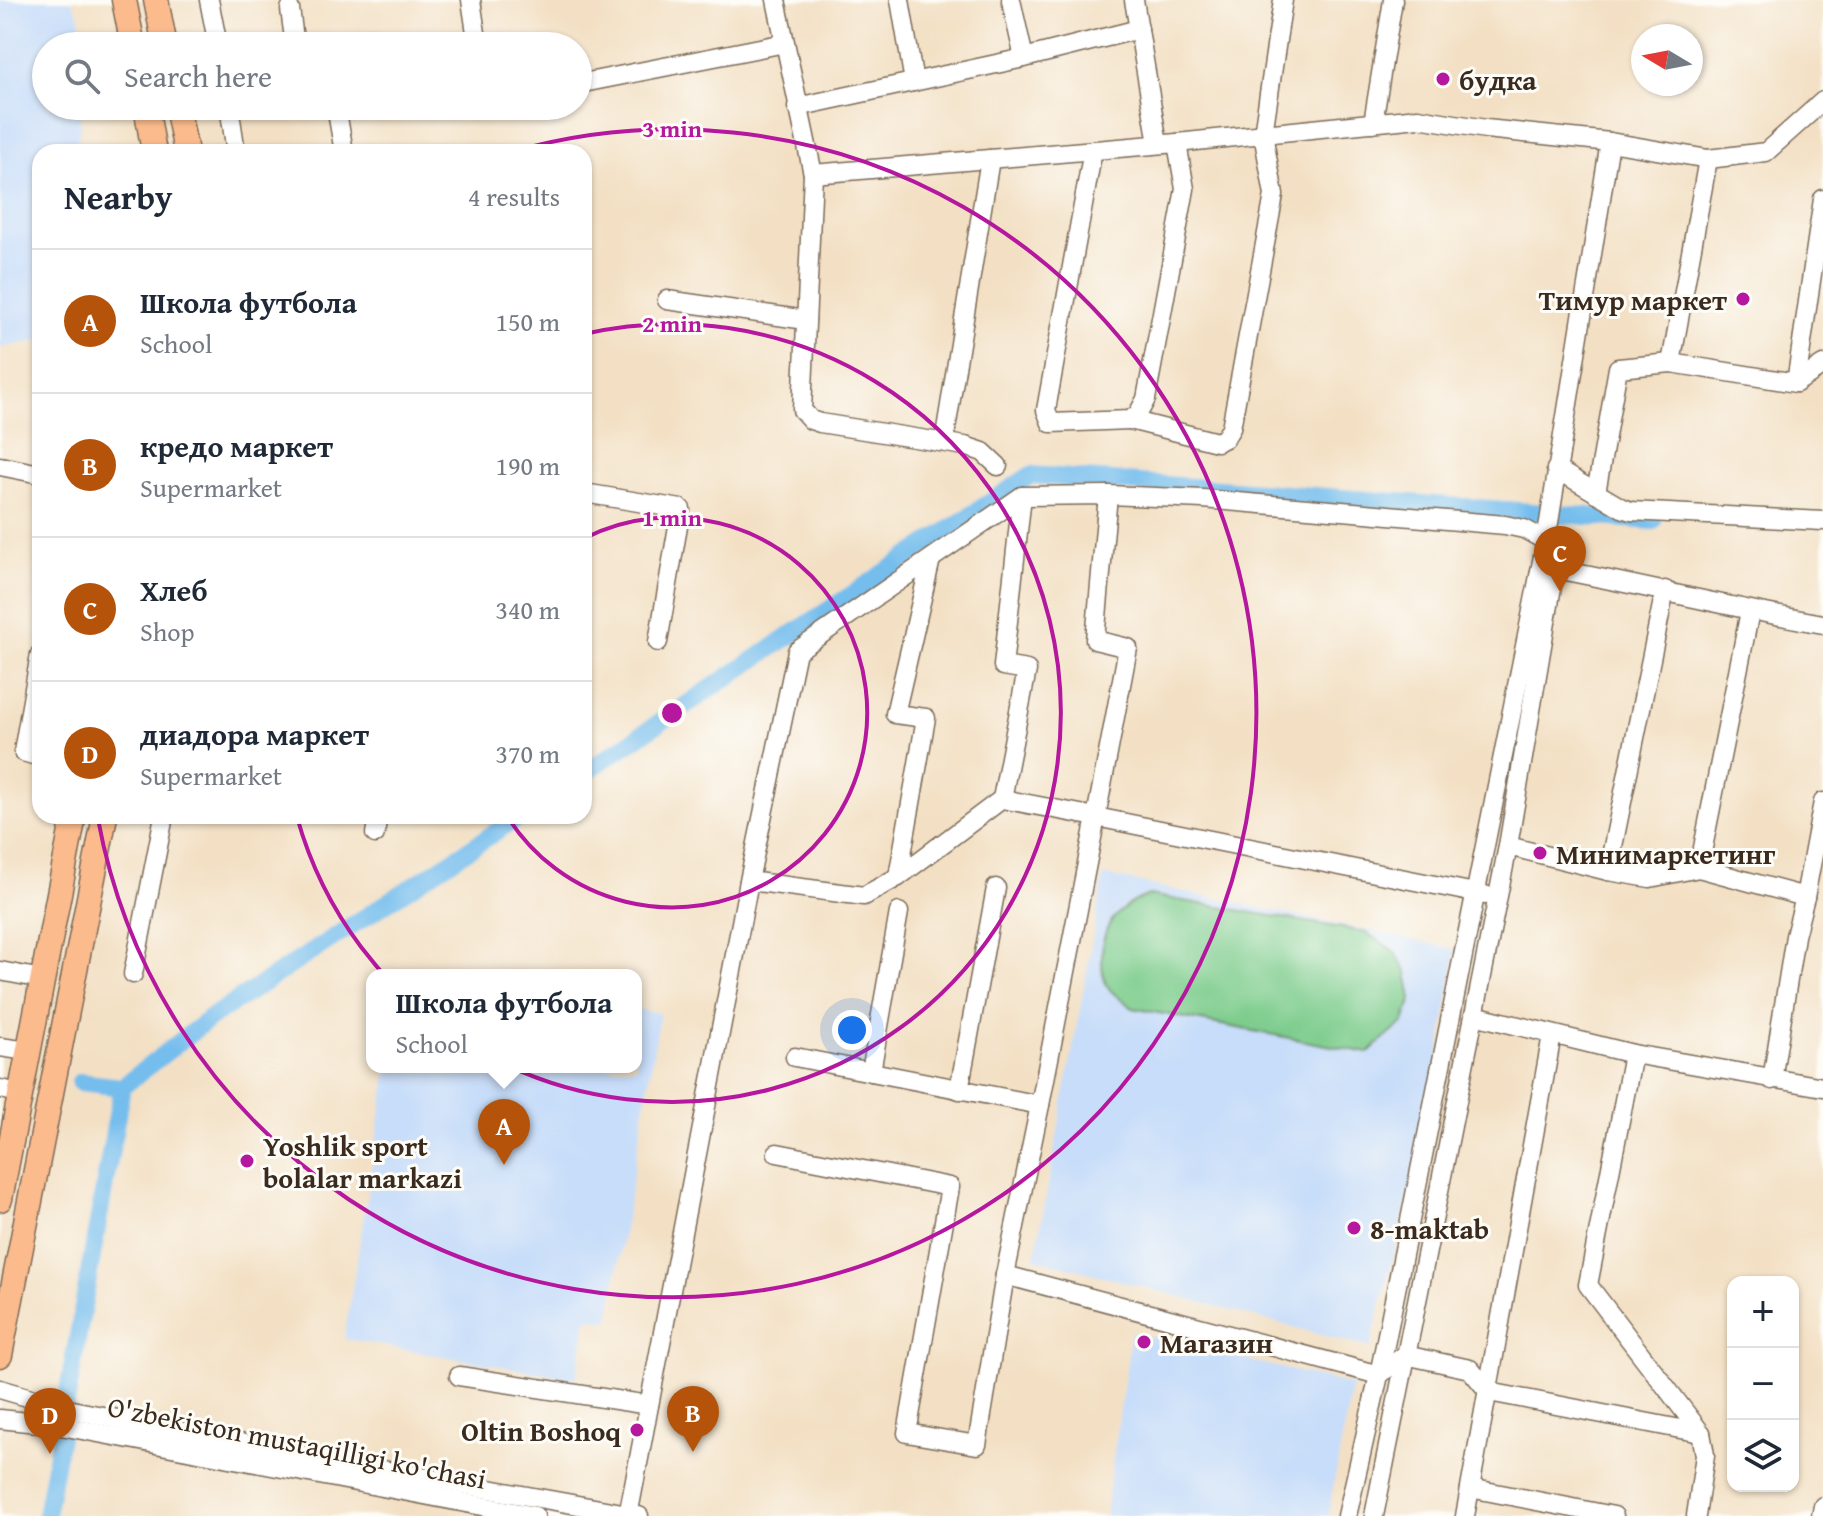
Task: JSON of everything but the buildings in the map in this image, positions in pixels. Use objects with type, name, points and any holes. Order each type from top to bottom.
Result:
[{"type":"main road","points":[[124,0],[130,32]]},
{"type":"main road","points":[[156,0],[162,32]]},
{"type":"main road","points":[[148,120],[153,144]]},
{"type":"main road","points":[[180,120],[184,144]]},
{"type":"main road","points":[[0,1199],[10,1091],[28,1051],[72,824]]},
{"type":"main road","points":[[0,1355],[103,824]]},
{"type":"main road","points":[[28,1051],[57,1058]]},
{"type":"street","points":[[209,0],[215,32]]},
{"type":"street","points":[[472,0],[476,32]]},
{"type":"street","points":[[776,0],[813,174],[802,410],[811,420],[944,442],[983,452],[998,466]]},
{"type":"street","points":[[900,0],[914,82]]},
{"type":"street","points":[[1011,0],[1024,58]]},
{"type":"street","points":[[1130,420],[1138,414],[1146,399],[1185,189],[1168,143],[1134,0]]},
{"type":"street","points":[[1093,150],[1046,410],[1051,423],[1130,420],[1217,442],[1225,438],[1231,428],[1274,195],[1263,134],[1283,0]]},
{"type":"street","points":[[1373,123],[1393,0]]},
{"type":"street","points":[[290,9],[293,32]]},
{"type":"street","points":[[797,107],[1024,58],[1139,29]]},
{"type":"street","points":[[592,81],[785,43]]},
{"type":"street","points":[[813,174],[1418,118],[1486,129],[1610,142],[1708,159],[1766,152],[1823,101]]},
{"type":"street","points":[[231,120],[235,144]]},
{"type":"street","points":[[338,120],[343,144]]},
{"type":"street","points":[[1347,1516],[1379,1375],[1546,541],[1610,142]]},
{"type":"street","points":[[944,442],[990,159]]},
{"type":"street","points":[[1671,363],[1708,159]]},
{"type":"street","points":[[1796,383],[1823,199]]},
{"type":"street","points":[[667,300],[806,320]]},
{"type":"street","points":[[1596,493],[1618,368],[1671,363],[1796,383],[1823,365]]},
{"type":"street","points":[[0,466],[32,472]]},
{"type":"street","points":[[1556,469],[1631,511],[1823,521]]},
{"type":"street","points":[[592,494],[681,509],[658,642]]},
{"type":"street","points":[[777,1153],[950,1187],[907,1433],[977,1445],[1005,1275],[1128,648],[1095,640],[1108,495]]},
{"type":"street","points":[[632,1515],[649,1405],[749,881],[797,651],[1022,496],[1108,495],[1203,499],[1505,525],[1524,529],[1546,541],[1555,569],[1508,846],[1374,1516]]},
{"type":"street","points":[[749,881],[864,896],[898,877],[1002,799],[1027,670],[1003,666],[1022,496]]},
{"type":"street","points":[[898,877],[926,718],[895,714],[931,559]]},
{"type":"street","points":[[1555,569],[1823,624]]},
{"type":"street","points":[[1608,871],[1665,590]]},
{"type":"street","points":[[1699,868],[1750,611]]},
{"type":"street","points":[[32,700],[23,752],[32,755]]},
{"type":"street","points":[[1002,799],[1497,897]]},
{"type":"street","points":[[1772,1080],[1795,936],[1823,802]]},
{"type":"street","points":[[133,974],[162,824]]},
{"type":"street","points":[[1508,846],[1608,871],[1650,878],[1699,868],[1805,897]]},
{"type":"street","points":[[959,1090],[996,888]]},
{"type":"street","points":[[871,1072],[899,912]]},
{"type":"street","points":[[0,971],[42,979]]},
{"type":"street","points":[[1474,1015],[1633,1054],[1823,1087]]},
{"type":"street","points":[[1465,1516],[1552,1035]]},
{"type":"street","points":[[0,1047],[28,1051]]},
{"type":"street","points":[[1633,1054],[1588,1285],[1701,1433],[1705,1455],[1696,1516]]},
{"type":"street","points":[[795,1057],[1040,1105]]},
{"type":"street","points":[[1005,1275],[1379,1375]]},
{"type":"street","points":[[1379,1375],[1405,1355],[1470,1369],[1489,1392],[1701,1433]]},
{"type":"street","points":[[459,1376],[649,1405]]},
{"type":"street","name":"O'zbekiston mustaqilligi ko'chasi","points":[[0,1389],[64,1417],[535,1516]]},
{"type":"street","name":"O'zbekiston mustaqilligi ko'chasi","points":[[0,1419],[64,1417],[632,1515]]},
{"type":"street","points":[[1470,1488],[1614,1516]]},
{"type":"street","points":[[1821,1516],[1823,1506]]},
{"type":"shaded area","points":[[0,0],[71,0],[80,17],[80,32],[32,32],[32,120],[80,120],[77,144],[32,144],[32,342],[0,348]]},
{"type":"shaded area","points":[[1104,875],[1456,949],[1430,1110],[1370,1348],[1035,1258]]},
{"type":"shaded area","points":[[642,1010],[660,1013],[609,1321],[587,1318],[576,1379],[344,1339],[387,1073],[642,1073]]},
{"type":"shaded area","points":[[1131,1332],[1352,1385],[1328,1516],[1105,1516]]},
{"type":"green space","points":[[1149,895],[1365,932],[1394,951],[1407,972],[1412,999],[1404,1022],[1368,1053],[1133,1008],[1113,993],[1106,983],[1102,967],[1103,944],[1109,925],[1121,910]]},
{"type":"waterway","points":[[592,768],[1031,475],[1653,521]]},
{"type":"waterway","points":[[80,1082],[122,1087],[210,1018],[508,824]]},
{"type":"waterway","points":[[46,1516],[122,1087]]},
{"type":"place","name":"будка","points":[[1443,79]]},
{"type":"place","name":"Тимур маркет","points":[[1743,299]]},
{"type":"place","name":"Хлеб","points":[[1560,592]]},
{"type":"place","name":"Минимаркетинг","points":[[1540,853]]},
{"type":"place","name":"Yoshlik sport bolalar markazi","points":[[247,1161]]},
{"type":"place","name":"Школа футбола","points":[[504,1165]]},
{"type":"place","name":"8-maktab","points":[[1354,1228]]},
{"type":"place","name":"Магазин","points":[[1144,1342]]},
{"type":"place","name":"Oltin Boshoq","points":[[637,1430]]},
{"type":"place","name":"кредо маркет","points":[[693,1452]]},
{"type":"place","name":"диадора маркет","points":[[50,1454]]}]
